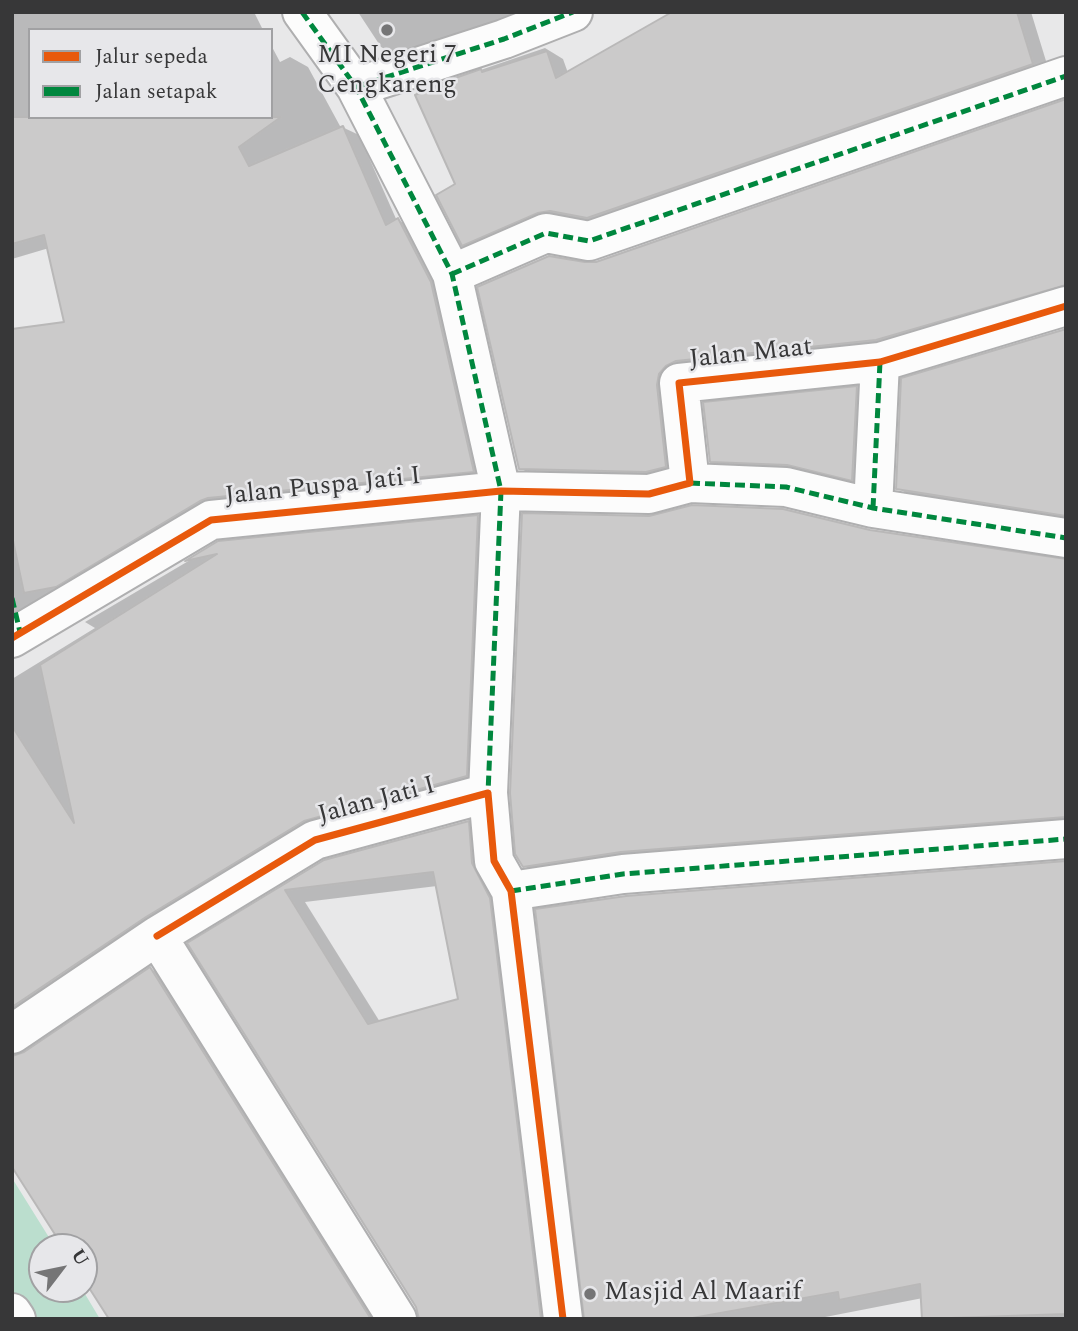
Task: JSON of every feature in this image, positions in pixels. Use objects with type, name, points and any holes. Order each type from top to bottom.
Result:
[{"type":"street","points":[[302,12],[356,87],[452,274],[501,491],[488,793],[494,861],[511,891],[562,1319]]},
{"type":"street","points":[[356,87],[504,39],[573,12]]},
{"type":"street","points":[[452,274],[546,233],[589,242],[1066,76]]},
{"type":"street","name":"Jalan Maat","points":[[690,483],[679,383],[880,362],[1066,306]]},
{"type":"street","points":[[873,508],[880,362]]},
{"type":"street","points":[[501,491],[649,494],[690,483],[786,487],[873,508],[1066,538]]},
{"type":"street","name":"Jalan Puspa Jati I","points":[[15,623],[211,520],[501,491]]},
{"type":"street","name":"Jalan Jati I","points":[[12,1034],[157,936],[315,840],[488,793]]},
{"type":"street","points":[[511,891],[623,874],[1066,839]]},
{"type":"street","points":[[157,936],[397,1319]]},
{"type":"street","points":[[12,1313],[16,1319]]},
{"type":"green space","points":[[12,1178],[46,1233],[28,1233],[28,1303],[90,1303],[100,1319],[28,1319],[12,1293]]},
{"type":"building","points":[[672,12],[1017,12],[1033,64],[587,218],[550,211],[538,213],[462,246],[436,195],[455,184],[415,95],[481,69],[482,72],[547,51],[556,78]]},
{"type":"building","points":[[1066,99],[1066,285],[876,340],[676,361],[666,366],[659,374],[657,385],[666,467],[646,472],[519,469],[477,287],[549,256],[596,262]]},
{"type":"building","points":[[12,117],[281,117],[239,147],[249,166],[343,126],[386,225],[398,218],[431,282],[474,472],[208,498],[56,587],[24,593],[12,536],[12,329],[64,322],[44,235],[12,244]]},
{"type":"building","points":[[1066,329],[1066,516],[896,489],[901,378]]},
{"type":"building","points":[[857,386],[852,481],[787,465],[710,462],[703,402]]},
{"type":"building","points":[[692,505],[783,509],[870,530],[1066,559],[1066,817],[621,852],[523,867],[515,854],[510,793],[522,513],[649,516]]},
{"type":"building","points":[[478,515],[467,776],[304,821],[146,917],[12,1007],[12,726],[74,823],[40,665],[217,554],[185,561],[218,541]]},
{"type":"building","points":[[469,821],[472,863],[490,898],[541,1319],[419,1319],[416,1307],[187,943],[324,860]],"holes":[[[433,872],[458,999],[368,1024],[285,890]]]},
{"type":"building","points":[[1066,861],[1066,1314],[922,1319],[920,1284],[839,1300],[838,1292],[687,1319],[584,1319],[535,909],[626,896]]},
{"type":"building","points":[[150,967],[371,1319],[109,1319],[98,1302],[98,1233],[54,1233],[12,1167],[12,1056],[24,1052]]},
{"type":"marked path","points":[[302,12],[356,87],[452,274],[501,491],[488,793]]},
{"type":"marked path","points":[[356,87],[504,39],[573,12]]},
{"type":"marked path","points":[[452,274],[546,233],[589,241],[1066,76]]},
{"type":"marked path","points":[[873,508],[880,362]]},
{"type":"marked path","points":[[690,483],[786,487],[873,508],[1066,538]]},
{"type":"marked path","points":[[12,598],[20,632]]},
{"type":"marked path","points":[[511,891],[623,874],[1066,839]]},
{"type":"cycle path","points":[[12,638],[211,520],[501,491],[649,494],[690,483],[679,383],[880,362],[1066,306]]},
{"type":"cycle path","points":[[157,936],[315,840],[488,793],[494,861],[511,891],[563,1319]]},
{"type":"place","name":"MI Negeri 7 Cengkareng","points":[[387,30]]},
{"type":"place","name":"Masjid Al Maarif","points":[[590,1294]]}]
